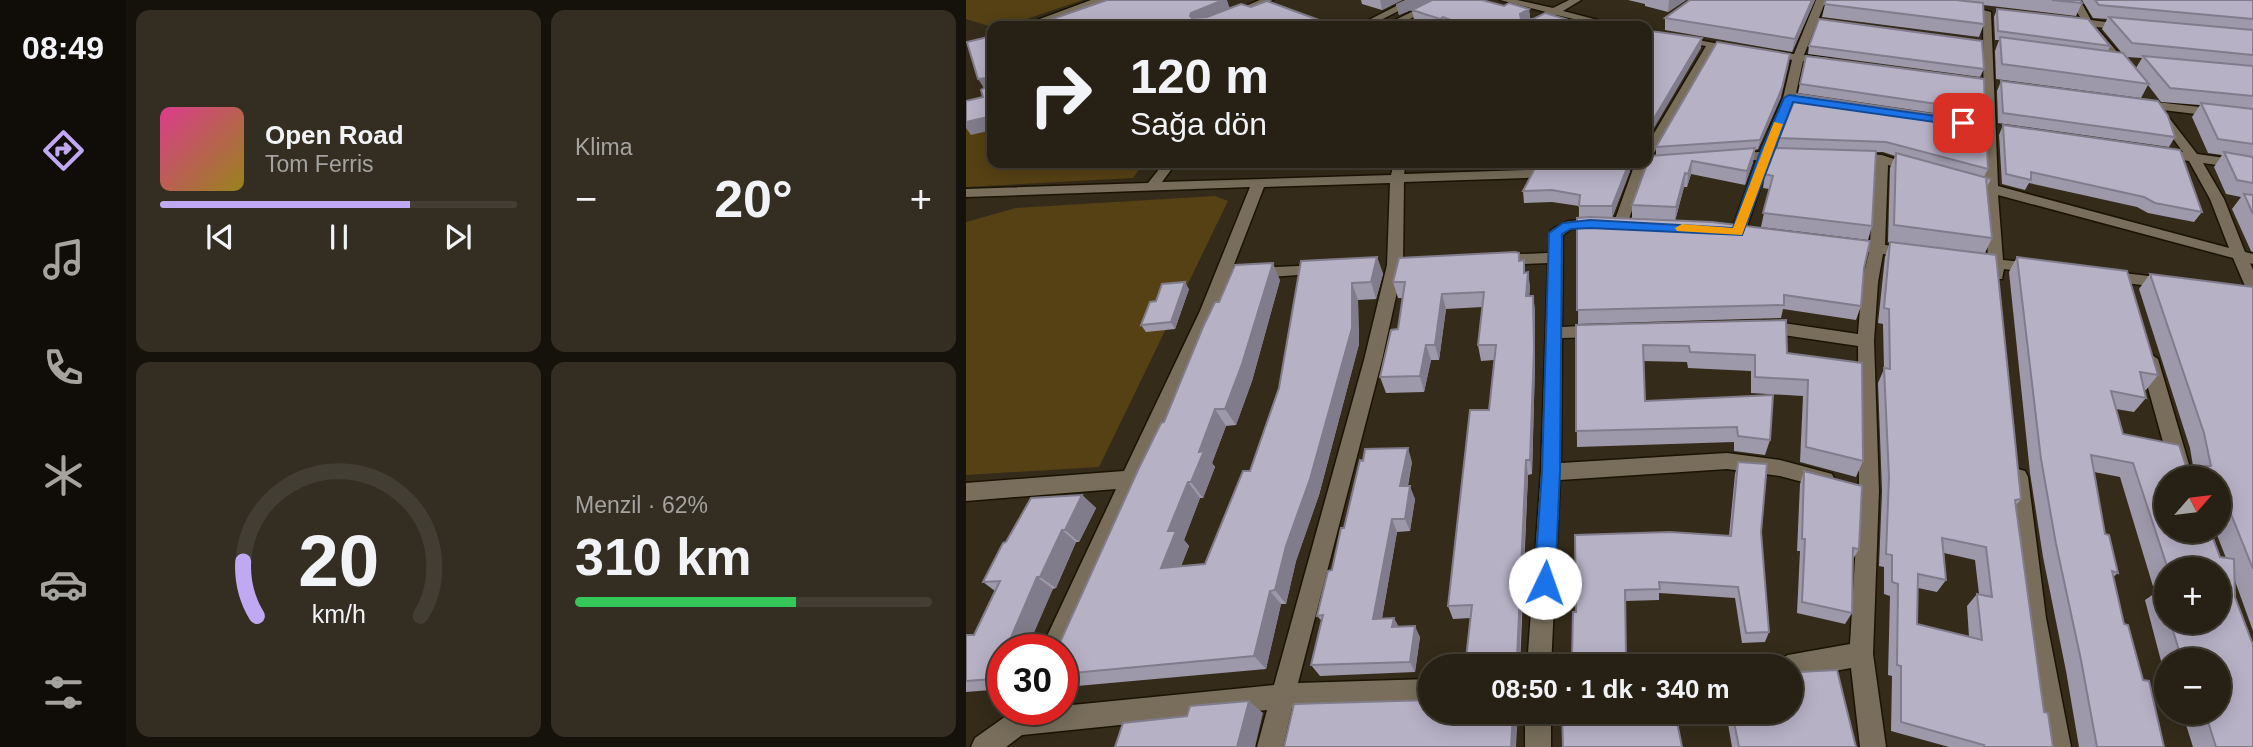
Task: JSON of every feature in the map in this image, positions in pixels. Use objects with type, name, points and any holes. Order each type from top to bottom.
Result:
[{"type":"street","points":[[1040,21],[1100,0]]},
{"type":"street","points":[[1215,21],[1268,0]]},
{"type":"street","points":[[1372,21],[1415,0]]},
{"type":"street","points":[[1399,21],[1444,0]]},
{"type":"street","points":[[1505,0],[1594,21]]},
{"type":"street","points":[[1537,21],[1576,0]]},
{"type":"street","points":[[1737,232],[1765,155],[1796,99],[1798,58],[1819,22],[1821,0]]},
{"type":"street","points":[[2074,0],[2088,23],[2137,83]]},
{"type":"street","points":[[1973,10],[1992,12],[1981,43],[1995,83],[1991,127],[1992,189],[1999,291]]},
{"type":"street","points":[[2062,20],[2141,29]]},
{"type":"street","points":[[1652,31],[1665,22]]},
{"type":"street","points":[[1652,35],[1839,62]]},
{"type":"street","points":[[1981,43],[2000,46]]},
{"type":"street","points":[[1652,146],[1712,44]]},
{"type":"street","points":[[1975,80],[1995,83]]},
{"type":"street","points":[[2145,94],[2223,200],[2248,292]]},
{"type":"street","points":[[2127,101],[2253,117]]},
{"type":"street","points":[[1977,125],[2004,129]]},
{"type":"street","points":[[2153,152],[2253,166]]},
{"type":"street","points":[[1712,158],[1805,155]]},
{"type":"street","points":[[1843,156],[1882,159],[1930,172]]},
{"type":"street","points":[[1873,747],[1861,654],[1869,491],[1866,341],[1870,282],[1877,249],[1882,159]]},
{"type":"street","points":[[1652,161],[1688,160]]},
{"type":"street","points":[[1152,187],[1166,168]]},
{"type":"street","points":[[1505,176],[1512,168]]},
{"type":"street","points":[[966,193],[1258,184],[1398,171],[1505,176],[1596,168]]},
{"type":"street","points":[[1540,654],[1551,472],[1553,258],[1556,233],[1567,225],[1626,225],[1641,168]]},
{"type":"street","points":[[1270,747],[1318,557],[1373,360],[1395,265],[1398,171]]},
{"type":"street","points":[[1955,179],[2253,259]]},
{"type":"street","points":[[1060,634],[1133,479],[1223,275],[1258,184]]},
{"type":"street","points":[[1826,242],[1932,256]]},
{"type":"street","points":[[1474,261],[1553,258]]},
{"type":"street","points":[[1958,259],[2047,269]]},
{"type":"street","points":[[1223,275],[1342,268]]},
{"type":"street","points":[[2085,274],[2127,285],[2186,286]]},
{"type":"street","points":[[1747,326],[1774,326],[1866,341]]},
{"type":"street","points":[[1553,333],[1615,331]]},
{"type":"street","points":[[2145,345],[2180,466]]},
{"type":"street","points":[[2016,456],[2035,618],[2059,747]]},
{"type":"street","points":[[1551,472],[1727,461],[1780,468],[1869,491]]},
{"type":"street","points":[[966,492],[1133,479]]},
{"type":"street","points":[[1803,664],[1861,654]]},
{"type":"street","points":[[1078,712],[1283,696],[1418,691]]},
{"type":"street","points":[[1538,724],[1538,747]]},
{"type":"street","points":[[984,747],[1011,725]]},
{"type":"shaded area","points":[[966,0],[1083,0],[1021,21],[987,21],[987,25],[966,19]]},
{"type":"shaded area","points":[[987,100],[987,168],[1140,168],[1133,178],[966,187],[966,105]]},
{"type":"shaded area","points":[[1215,196],[1228,201],[1099,467],[966,475],[966,222],[1016,208]]},
{"type":"building","points":[[1107,0],[1223,0],[1191,13],[1190,16],[1207,17],[1241,4],[1251,7],[1267,1],[1322,21],[1046,21]]},
{"type":"building","points":[[1432,0],[1482,0],[1504,6],[1509,3],[1529,9],[1520,14],[1521,19],[1533,19],[1545,13],[1569,20],[1454,21],[1412,10]]},
{"type":"building","points":[[1690,0],[1812,0],[1795,39],[1665,18]]},
{"type":"building","points":[[1826,0],[1956,0],[1983,3],[1984,24],[1824,4]]},
{"type":"building","points":[[2052,0],[2080,0],[2082,3]]},
{"type":"building","points":[[2095,0],[2253,0],[2253,19],[2099,5]]},
{"type":"building","points":[[1997,9],[2088,19],[2110,46],[1998,31]]},
{"type":"building","points":[[2109,17],[2253,30],[2253,55],[2132,43]]},
{"type":"building","points":[[1819,19],[1982,41],[1984,69],[1809,46]]},
{"type":"building","points":[[1652,31],[1702,38],[1652,122]]},
{"type":"building","points":[[987,37],[987,86],[986,78],[978,79],[967,42]]},
{"type":"building","points":[[2000,37],[2123,53],[2149,84],[2002,64]]},
{"type":"building","points":[[1717,42],[1790,54],[1782,88],[1760,140],[1656,147]]},
{"type":"building","points":[[1806,56],[1984,79],[1985,111],[1800,84]]},
{"type":"building","points":[[2143,56],[2253,66],[2253,96],[2170,88]]},
{"type":"building","points":[[2001,81],[2158,101],[2168,116],[2175,137],[2003,113]]},
{"type":"building","points":[[987,86],[987,117],[966,122],[966,101],[983,97],[981,90]]},
{"type":"building","points":[[1797,94],[1986,122],[1988,169],[1886,142],[1779,138]]},
{"type":"building","points":[[2201,103],[2253,109],[2253,144],[2218,139]]},
{"type":"building","points":[[2003,125],[2180,150],[2202,212],[2031,172],[2031,180],[2006,174]]},
{"type":"building","points":[[1755,148],[1747,171],[1692,161],[1688,174],[1685,173],[1676,207],[1632,205],[1646,168],[1652,168],[1652,156]]},
{"type":"building","points":[[1774,148],[1876,151],[1872,226],[1763,213],[1773,176],[1765,174]]},
{"type":"building","points":[[2224,152],[2253,157],[2253,183],[2237,180]]},
{"type":"building","points":[[1896,153],[1991,179],[1986,178],[1992,238],[1894,225]]},
{"type":"building","points":[[1535,168],[1627,168],[1612,206],[1579,206],[1580,195],[1552,190],[1523,191]]},
{"type":"building","points":[[2244,194],[2253,195],[2253,214]]},
{"type":"building","points":[[1577,218],[1712,222],[1870,241],[1864,268],[1861,306],[1784,295],[1784,305],[1577,310]]},
{"type":"building","points":[[1890,242],[1996,255],[2021,499],[2015,500],[2044,712],[2048,713],[2053,747],[1984,747],[1901,722],[1901,666],[1897,665],[1898,584],[1892,582],[1892,555],[1886,554],[1889,477],[1884,368],[1890,369],[1889,309],[1884,308]],"holes":[[[1942,538],[1986,547],[1992,597],[1977,594],[1982,640],[1917,624],[1918,574],[1946,580]]]},
{"type":"building","points":[[1515,252],[1519,253],[1519,261],[1524,260],[1524,273],[1528,272],[1526,296],[1533,296],[1534,349],[1530,460],[1526,460],[1517,654],[1466,654],[1472,605],[1448,606],[1470,410],[1489,410],[1496,345],[1478,345],[1484,292],[1442,294],[1435,345],[1426,345],[1420,376],[1380,377],[1391,330],[1398,329],[1405,282],[1393,282],[1399,258]]},
{"type":"building","points":[[1377,257],[1371,282],[1352,283],[1352,328],[1310,479],[1286,546],[1275,590],[1270,591],[1254,656],[1078,672],[1078,634],[1064,634],[1138,470],[1161,423],[1164,422],[1203,327],[1215,302],[1219,302],[1235,265],[1273,263],[1225,409],[1215,409],[1199,452],[1204,451],[1168,531],[1176,531],[1161,568],[1205,564],[1243,471],[1250,471],[1279,388],[1301,261]]},
{"type":"building","points":[[2017,257],[2127,271],[2158,375],[2140,372],[2146,398],[2111,391],[2123,434],[2179,445],[2186,466],[2154,466],[2154,527],[2133,463],[2091,455],[2105,534],[2109,535],[2118,573],[2112,571],[2124,624],[2128,625],[2143,680],[2149,681],[2154,703],[2154,725],[2159,725],[2164,747],[2097,747],[2041,459]]},
{"type":"building","points":[[2150,274],[2253,287],[2253,569],[2231,514],[2231,466],[2211,466],[2204,433]]},
{"type":"building","points":[[1185,282],[1171,322],[1141,325],[1150,302],[1156,301],[1162,284]]},
{"type":"building","points":[[1786,320],[1787,353],[1862,363],[1863,461],[1806,447],[1808,380],[1755,377],[1755,355],[1690,352],[1689,346],[1643,345],[1645,401],[1773,395],[1770,440],[1738,436],[1737,427],[1576,431],[1576,325]]},
{"type":"building","points":[[1408,448],[1400,486],[1410,486],[1405,519],[1392,519],[1373,619],[1394,618],[1392,627],[1415,626],[1410,662],[1311,665],[1323,615],[1317,616],[1328,571],[1332,570],[1341,528],[1344,528],[1360,460],[1363,461],[1365,449]]},
{"type":"building","points":[[1738,462],[1767,464],[1761,532],[1769,632],[1746,633],[1738,587],[1659,582],[1660,589],[1625,590],[1626,654],[1572,654],[1573,612],[1576,612],[1575,535],[1670,532],[1731,536]]},
{"type":"building","points":[[1804,471],[1862,486],[1859,549],[1853,548],[1852,613],[1802,602]]},
{"type":"building","points":[[1082,495],[1040,577],[1037,577],[1012,634],[987,634],[987,679],[966,681],[966,635],[974,635],[1000,581],[983,582],[1031,498]]},
{"type":"building","points":[[2159,543],[2215,543],[2220,557],[2164,557]]},
{"type":"building","points":[[2231,559],[2234,559],[2235,597],[2253,645],[2253,747],[2216,747],[2209,725],[2231,725],[2231,648],[2178,648],[2174,634],[2231,634]]},
{"type":"building","points":[[1837,670],[1856,747],[1739,747],[1734,724],[1803,724],[1803,672]]},
{"type":"building","points":[[1418,700],[1418,724],[1512,724],[1511,747],[1284,747],[1294,704]]},
{"type":"building","points":[[1249,701],[1237,747],[1115,747],[1123,723],[1187,716],[1190,706]]},
{"type":"building","points":[[1562,724],[1677,724],[1682,747],[1563,747]]},
{"type":"slow traffic","points":[[1682,228],[1738,232],[1778,124]]},
{"type":"route","points":[[1545,583],[1551,472],[1553,266],[1556,233],[1567,225],[1590,224],[1738,232],[1765,155],[1789,98],[1963,123]]}]
